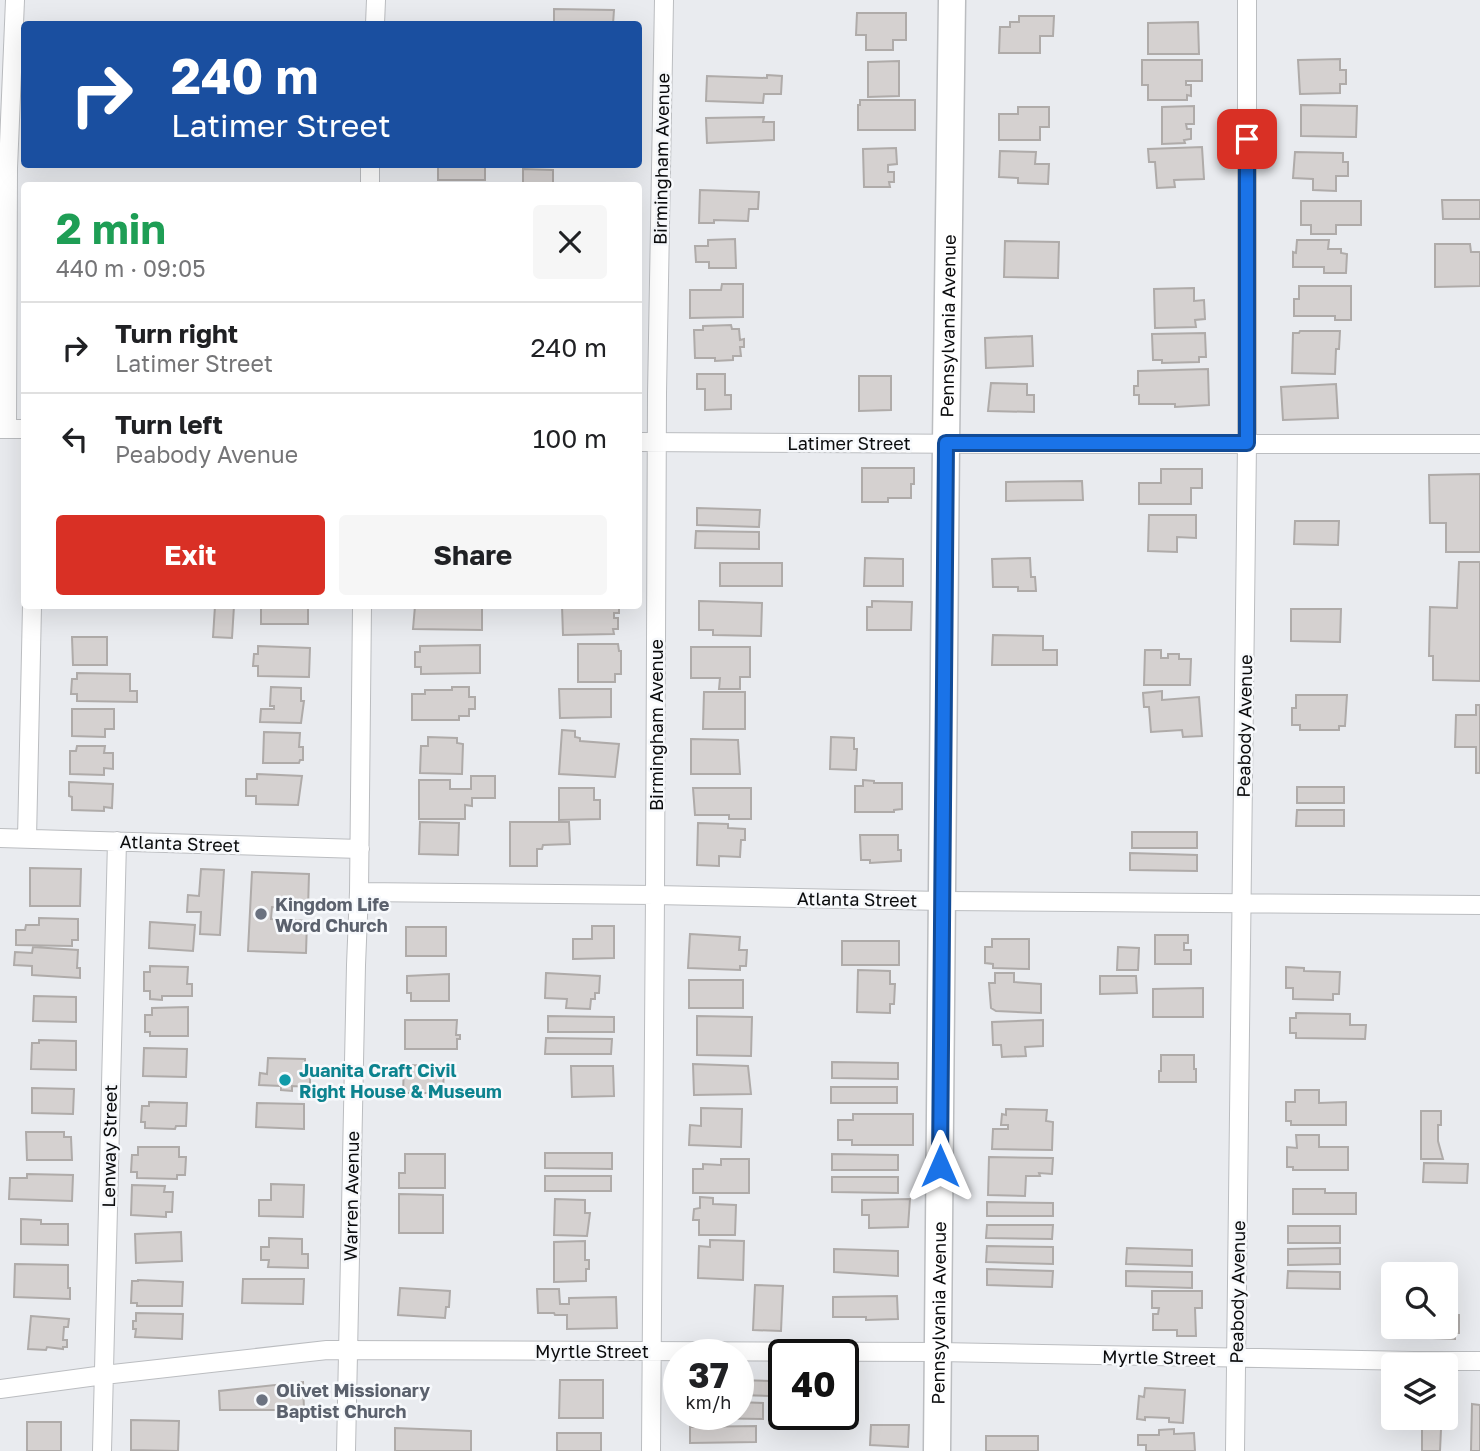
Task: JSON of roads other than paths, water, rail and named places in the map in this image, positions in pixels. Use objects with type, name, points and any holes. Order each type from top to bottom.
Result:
[{"type":"street","points":[[10,429],[8,195],[15,0]]},
{"type":"street","points":[[375,21],[376,0]]},
{"type":"street","name":"Birmingham Avenue","points":[[651,1451],[655,895],[648,442],[664,0]]},
{"type":"street","name":"Pennsylvania Avenue","points":[[937,1451],[952,0]]},
{"type":"street","name":"Peabody Avenue","points":[[1235,1451],[1247,443],[1247,0]]},
{"type":"street","name":"Latimer Street","points":[[648,442],[1480,444]]},
{"type":"street","points":[[27,839],[32,609]]},
{"type":"street","name":"Warren Avenue","points":[[346,1451],[360,849],[362,609]]},
{"type":"street","name":"Atlanta Street","points":[[0,838],[360,849]]},
{"type":"street","name":"Lenway Street","points":[[102,1451],[117,841]]},
{"type":"street","name":"Atlanta Street","points":[[359,892],[942,901],[1480,905]]},
{"type":"street","name":"Myrtle Street","points":[[0,1389],[327,1350],[939,1352],[1480,1361]]},
{"type":"place","name":"Kingdom Life Word Church","points":[[261,914]]},
{"type":"place","name":"Juanita Craft Civil Right House & Museum","points":[[285,1080]]},
{"type":"place","name":"Olivet Missionary Baptist Church","points":[[262,1400]]}]
